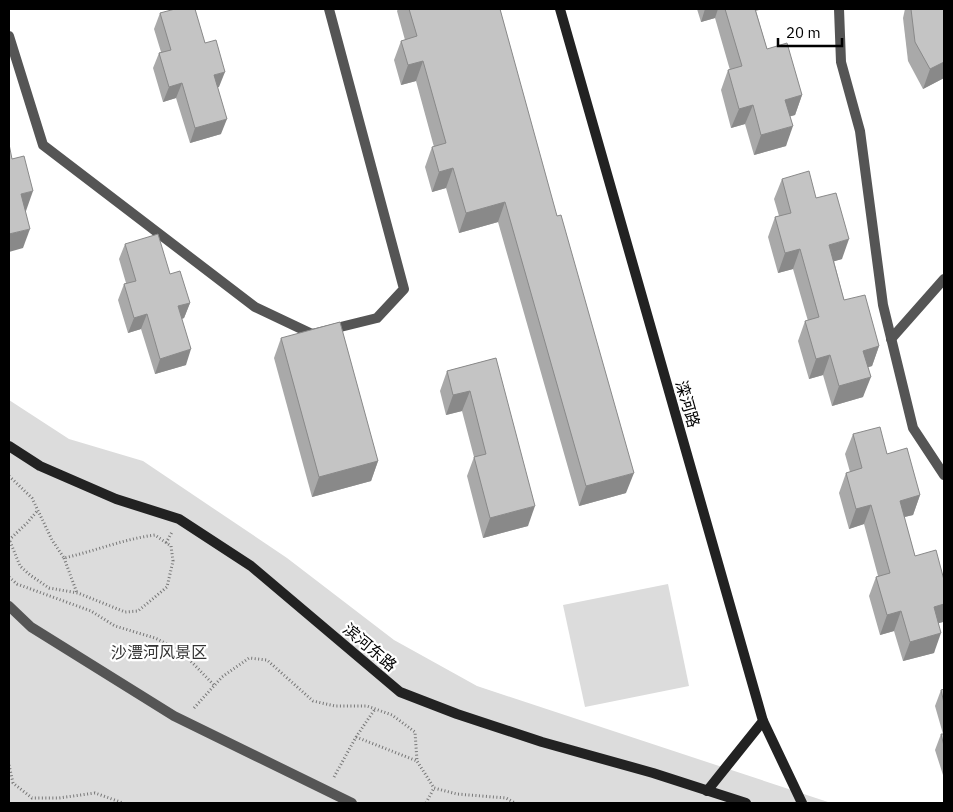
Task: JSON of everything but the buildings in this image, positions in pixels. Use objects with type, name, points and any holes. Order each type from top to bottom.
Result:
[{"type":"street","points":[[9,36],[42,145],[255,307],[312,334],[377,318],[404,288],[329,9]]},
{"type":"street","name":"滦河路","points":[[560,9],[763,721],[802,803]]},
{"type":"street","points":[[839,9],[841,62],[860,131],[883,305],[913,428],[944,475]]},
{"type":"street","points":[[891,339],[944,279]]},
{"type":"street","name":"滨河东路","points":[[9,446],[40,466],[116,498],[179,519],[251,566],[400,692],[457,714],[542,742],[653,773],[746,803]]},
{"type":"street","points":[[9,606],[32,628],[174,716],[352,803]]},
{"type":"street","points":[[707,791],[763,721]]},
{"type":"path","points":[[9,476],[32,498],[52,540],[64,558],[78,593]]},
{"type":"path","points":[[38,510],[9,539],[20,566],[48,588],[78,593],[125,612],[138,611],[167,587],[173,560],[171,546],[155,535],[133,538],[95,551],[64,558]]},
{"type":"path","points":[[9,576],[17,584],[91,611],[115,626],[155,638],[180,651],[214,686]]},
{"type":"path","points":[[184,721],[222,677],[248,658],[267,660],[313,701],[335,706],[367,706],[392,715],[415,732],[417,761],[434,788],[457,794],[506,798],[515,803]]},
{"type":"path","points":[[327,791],[356,737],[375,709]]},
{"type":"path","points":[[356,737],[417,761]]},
{"type":"path","points":[[9,765],[14,783],[32,798],[59,798],[95,793],[123,803]]},
{"type":"path","points":[[426,803],[434,788]]},
{"type":"green space","name":"沙澧河风景区","points":[[9,400],[69,439],[143,461],[287,558],[394,640],[477,686],[831,803],[9,803]]},
{"type":"green space","points":[[668,584],[689,686],[585,707],[563,605]]}]
